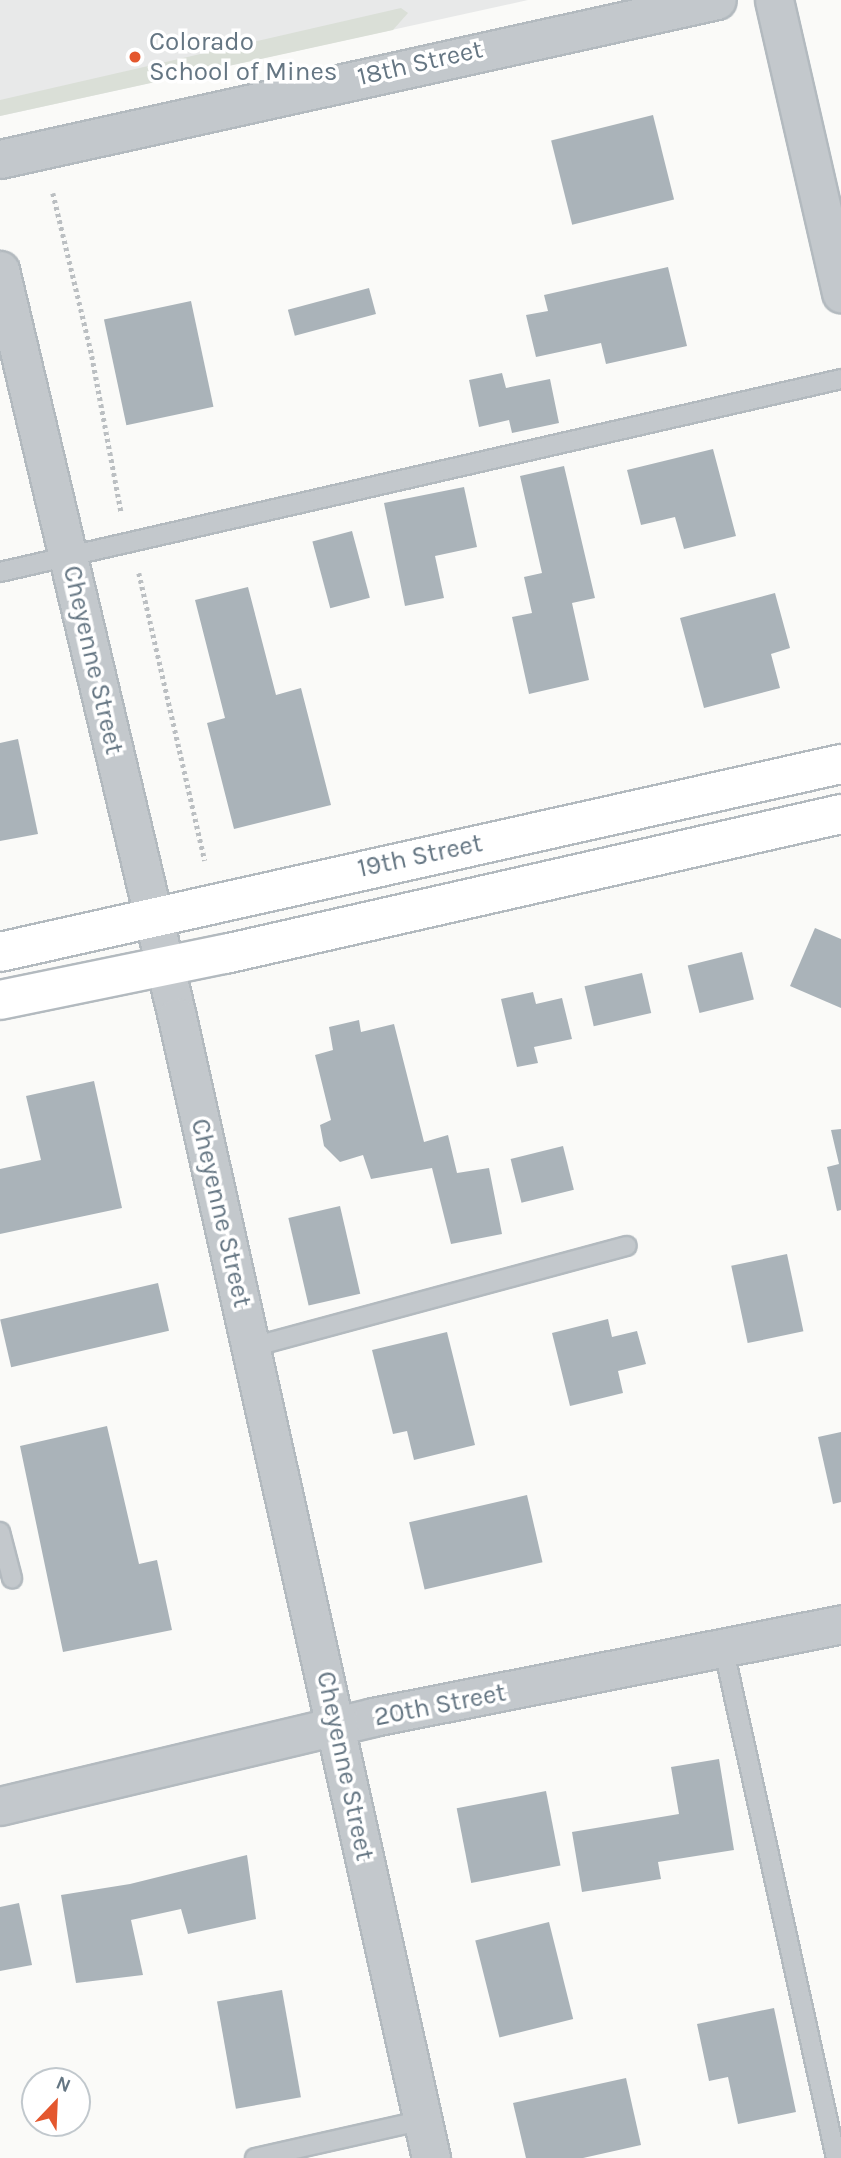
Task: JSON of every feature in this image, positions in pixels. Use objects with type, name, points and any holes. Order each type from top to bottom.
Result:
[{"type":"main road","name":"19th Street","points":[[0,952],[841,764]]},
{"type":"main road","name":"19th Street","points":[[0,1000],[166,966],[841,814]]},
{"type":"street","points":[[774,0],[841,293]]},
{"type":"street","name":"18th Street","points":[[0,159],[700,2]]},
{"type":"street","name":"Cheyenne Street","points":[[0,270],[166,966],[431,2158]]},
{"type":"street","name":"20th Street","points":[[0,1806],[337,1727],[724,1651],[841,1625]]},
{"type":"lane","points":[[0,572],[841,379]]},
{"type":"lane","points":[[252,1347],[627,1246]]},
{"type":"lane","points":[[0,1532],[12,1578]]},
{"type":"lane","points":[[724,1651],[836,2158]]},
{"type":"lane","points":[[256,2158],[423,2120]]},
{"type":"shaded area","name":"Colorado School of Mines","points":[[0,0],[528,0],[0,116]]},
{"type":"shaded area","points":[[401,8],[408,13],[393,30],[0,116],[0,100]]},
{"type":"building","points":[[653,115],[674,199],[572,225],[551,140]]},
{"type":"building","points":[[668,267],[687,346],[606,364],[601,343],[536,357],[526,315],[548,311],[544,295]]},
{"type":"building","points":[[369,288],[376,314],[295,336],[288,310]]},
{"type":"building","points":[[191,301],[213,407],[126,425],[104,320]]},
{"type":"building","points":[[502,373],[506,388],[550,379],[559,423],[512,433],[509,420],[479,427],[469,380]]},
{"type":"building","points":[[713,449],[736,536],[684,549],[675,517],[641,525],[627,470]]},
{"type":"building","points":[[564,466],[595,598],[572,603],[589,680],[529,694],[512,617],[532,613],[524,577],[542,573],[520,476]]},
{"type":"building","points":[[464,487],[477,547],[435,556],[444,598],[405,606],[384,503]]},
{"type":"building","points":[[352,531],[370,598],[330,608],[312,542]]},
{"type":"building","points":[[248,587],[276,695],[301,688],[331,805],[234,829],[207,723],[225,718],[195,600]]},
{"type":"building","points":[[775,593],[790,648],[771,654],[780,688],[704,708],[680,618]]},
{"type":"building","points":[[18,739],[38,834],[0,841],[0,743]]},
{"type":"building","points":[[815,928],[841,939],[841,1008],[790,986]]},
{"type":"building","points":[[742,952],[754,1000],[700,1013],[688,966]]},
{"type":"building","points":[[642,973],[651,1013],[594,1026],[585,986]]},
{"type":"building","points":[[533,992],[536,1004],[562,998],[572,1039],[534,1047],[538,1063],[517,1067],[501,999]]},
{"type":"building","points":[[359,1020],[361,1032],[394,1024],[424,1142],[448,1135],[457,1173],[489,1168],[502,1234],[451,1244],[432,1168],[371,1179],[363,1155],[340,1162],[324,1146],[320,1125],[331,1120],[315,1055],[333,1050],[329,1027]]},
{"type":"building","points":[[94,1081],[122,1208],[0,1234],[0,1169],[41,1160],[26,1096]]},
{"type":"building","points":[[841,1129],[841,1210],[837,1211],[827,1167],[839,1164],[831,1130]]},
{"type":"building","points":[[563,1146],[574,1190],[521,1203],[511,1159]]},
{"type":"building","points":[[340,1206],[360,1294],[309,1306],[288,1218]]},
{"type":"building","points":[[787,1254],[803,1331],[748,1343],[731,1266]]},
{"type":"building","points":[[158,1283],[169,1331],[11,1367],[0,1319]]},
{"type":"building","points":[[608,1319],[612,1337],[637,1331],[646,1364],[618,1371],[623,1393],[570,1406],[552,1333]]},
{"type":"building","points":[[447,1332],[475,1445],[414,1460],[407,1431],[393,1434],[372,1350]]},
{"type":"building","points":[[107,1426],[139,1564],[157,1560],[172,1630],[63,1652],[20,1446]]},
{"type":"building","points":[[841,1432],[841,1502],[833,1504],[818,1437]]},
{"type":"building","points":[[527,1495],[543,1562],[425,1589],[409,1522]]},
{"type":"building","points":[[719,1759],[734,1850],[658,1862],[661,1879],[582,1892],[572,1832],[679,1814],[671,1767]]},
{"type":"building","points":[[546,1791],[561,1866],[471,1883],[457,1808]]},
{"type":"building","points":[[247,1855],[256,1919],[188,1934],[181,1909],[131,1920],[143,1975],[76,1983],[61,1895],[130,1884]]},
{"type":"building","points":[[19,1903],[32,1965],[0,1971],[0,1907]]},
{"type":"building","points":[[549,1922],[573,2019],[499,2037],[475,1940]]},
{"type":"building","points":[[282,1990],[301,2097],[236,2109],[217,2001]]},
{"type":"building","points":[[774,2008],[796,2112],[738,2124],[728,2077],[709,2081],[697,2024]]},
{"type":"building","points":[[626,2078],[641,2145],[583,2158],[526,2158],[513,2103]]},
{"type":"place","name":"Colorado School of Mines","points":[[135,57]]}]
